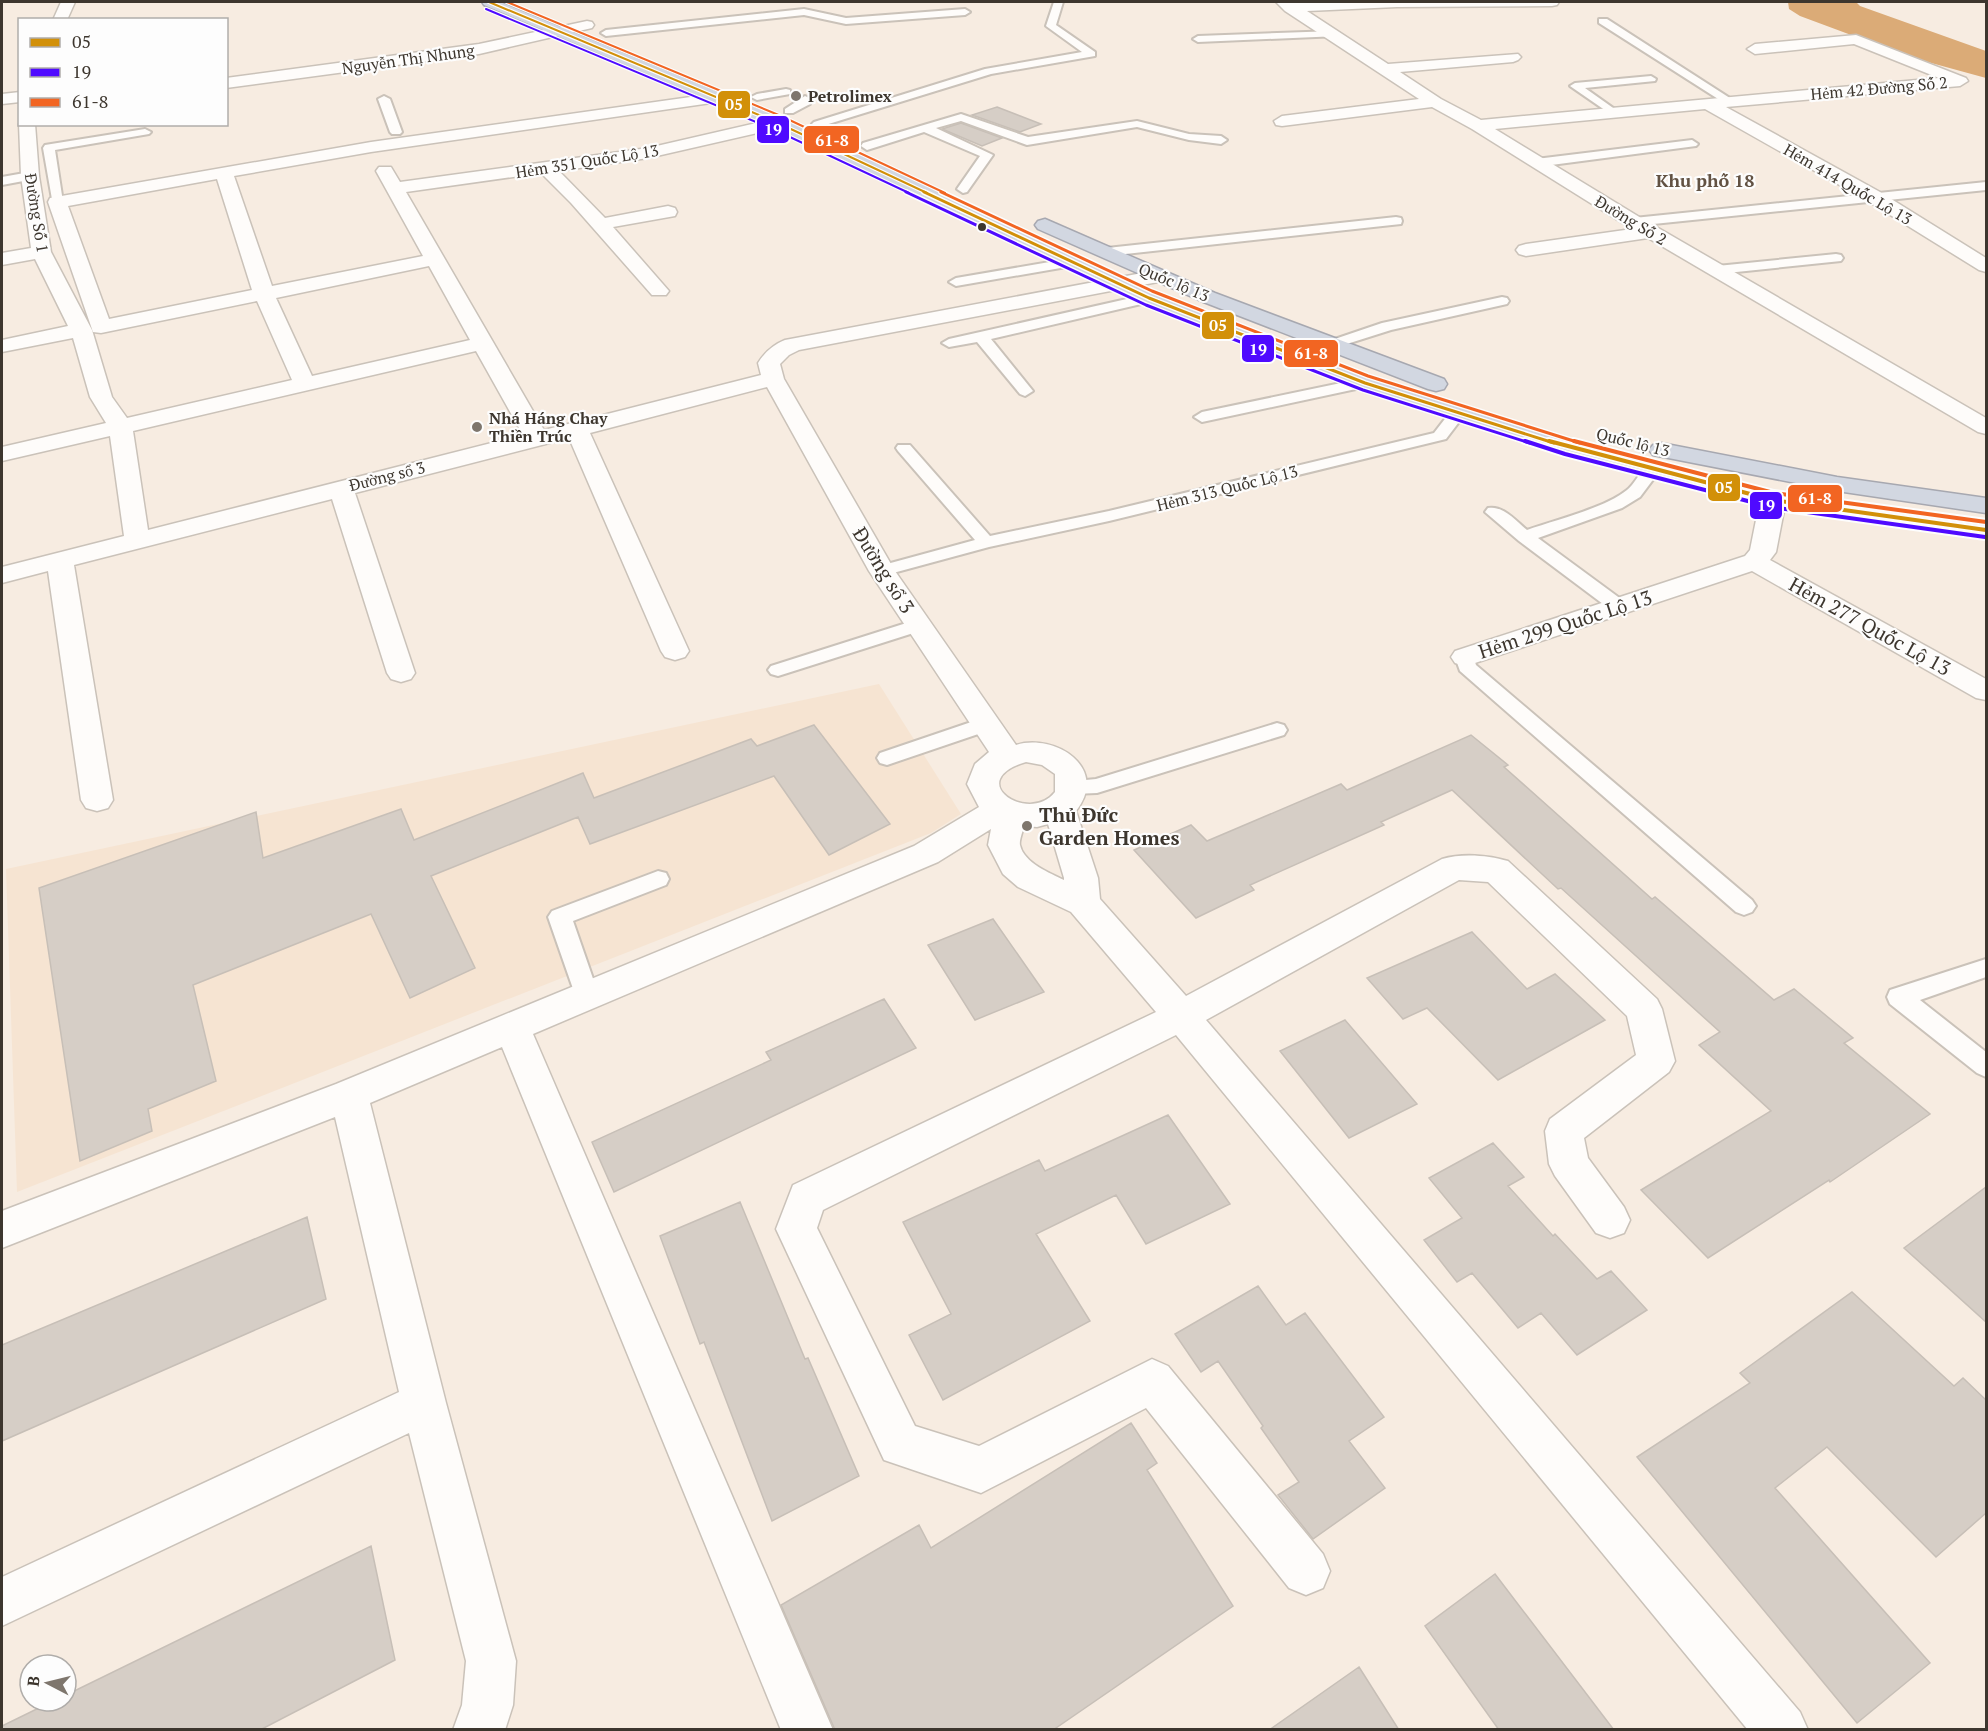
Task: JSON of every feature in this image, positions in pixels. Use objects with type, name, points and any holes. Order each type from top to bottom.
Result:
[{"type":"highway","name":"Quốc lộ 13","points":[[489,2],[540,23],[587,25],[757,97],[783,117],[1120,285],[1365,383],[1457,414],[1773,500],[1986,530]]},
{"type":"highway","name":"Quốc lộ 13","points":[[532,2],[564,24],[719,98],[783,117],[818,124],[1158,276],[1485,403],[1670,452],[1837,484],[1986,506]]},
{"type":"street","points":[[61,18],[68,2]]},
{"type":"street","points":[[1287,5],[1552,2]]},
{"type":"street","name":"Đường Số 2","points":[[1287,5],[1335,34],[1435,102],[1478,124],[1536,163],[1986,427]]},
{"type":"street","name":"Nguyễn Thị Nhung","points":[[228,71],[455,42],[540,23]]},
{"type":"street","name":"Nguyễn Thị Nhung","points":[[228,83],[479,49],[564,24]]},
{"type":"street","name":"Hẻm 42 Đường Số 2","points":[[1478,124],[1960,81],[1856,39],[1755,49]]},
{"type":"street","points":[[1384,69],[1512,57]]},
{"type":"street","points":[[2,99],[18,97]]},
{"type":"street","points":[[436,259],[101,327],[57,202],[371,147],[398,138],[719,98]]},
{"type":"street","points":[[1282,121],[1435,102]]},
{"type":"street","name":"Hẻm 414 Quốc Lộ 13","points":[[1708,104],[1873,196],[1986,266]]},
{"type":"street","points":[[2,113],[18,111]]},
{"type":"street","name":"Hẻm 351 Quốc Lộ 13","points":[[395,188],[648,153],[783,117]]},
{"type":"street","name":"Đường Số 1","points":[[27,126],[30,176],[41,252],[81,330],[101,398],[120,426]]},
{"type":"street","points":[[371,147],[537,439]]},
{"type":"street","points":[[546,168],[600,224],[659,291]]},
{"type":"street","points":[[224,173],[264,294],[305,384]]},
{"type":"street","points":[[600,224],[669,212]]},
{"type":"street","points":[[1526,250],[1651,232]]},
{"type":"street","points":[[2,259],[41,252]]},
{"type":"street","points":[[773,379],[769,363],[781,350],[793,345],[1158,276]]},
{"type":"street","points":[[2,346],[81,330]]},
{"type":"street","points":[[2,454],[484,343]]},
{"type":"street","name":"Đường sổ 3","points":[[2,575],[773,379],[882,571],[1007,755]]},
{"type":"street","points":[[120,426],[137,540]]},
{"type":"street","points":[[577,429],[675,651]]},
{"type":"street","points":[[341,488],[400,673]]},
{"type":"street","points":[[1754,562],[1763,552],[1773,500]]},
{"type":"street","points":[[60,560],[97,800]]},
{"type":"street","name":"Hẻm 299 Quốc Lộ 13","points":[[1465,657],[1754,562]]},
{"type":"street","name":"Hẻm 277 Quốc Lộ 13","points":[[1754,562],[1986,691]]},
{"type":"street","points":[[1066,797],[1044,814],[1027,816],[1005,811],[985,796],[982,780],[990,765],[1007,755],[1026,752],[1044,754],[1060,762],[1070,774],[1066,797],[1081,878],[1083,903]]},
{"type":"street","points":[[1005,811],[1004,845],[1015,865],[1046,888],[1083,903],[1181,1016],[1782,1730]]},
{"type":"street","points":[[2,1229],[349,1095],[587,996],[926,854],[1005,811]]},
{"type":"street","points":[[1306,1571],[1152,1381],[981,1470],[900,1444],[796,1229],[807,1198],[1181,1016],[1454,868],[1496,870],[1644,1009],[1656,1061],[1564,1131],[1569,1164],[1610,1220]]},
{"type":"street","points":[[512,1027],[807,1730]]},
{"type":"street","points":[[349,1095],[424,1403],[491,1661],[490,1689],[484,1719],[479,1730]]},
{"type":"street","points":[[2,1602],[424,1403]]},
{"type":"lane","points":[[818,124],[989,71],[1091,54],[1051,26],[1058,2]]},
{"type":"lane","points":[[606,33],[804,12],[846,21],[965,12]]},
{"type":"lane","points":[[1603,21],[1730,102]]},
{"type":"lane","points":[[1198,39],[1335,34]]},
{"type":"lane","points":[[1612,112],[1575,86],[1651,80]]},
{"type":"lane","points":[[757,97],[786,92]]},
{"type":"lane","points":[[384,99],[398,138]]},
{"type":"lane","points":[[783,117],[806,102],[805,99]]},
{"type":"lane","points":[[867,146],[961,117],[1027,141]]},
{"type":"lane","points":[[963,189],[997,151],[1027,141],[1137,124],[1189,137],[1221,140]]},
{"type":"lane","points":[[925,128],[997,151]]},
{"type":"lane","points":[[57,202],[49,148],[145,132]]},
{"type":"lane","points":[[1536,163],[1692,144]]},
{"type":"lane","points":[[2,181],[30,176]]},
{"type":"lane","points":[[1634,222],[1986,186]]},
{"type":"lane","points":[[1107,252],[1396,221]]},
{"type":"lane","points":[[1718,270],[1836,258]]},
{"type":"lane","points":[[956,282],[1073,262]]},
{"type":"lane","points":[[949,343],[1149,298]]},
{"type":"lane","points":[[1331,345],[1387,326],[1502,301]]},
{"type":"lane","points":[[981,337],[1024,391]]},
{"type":"lane","points":[[1202,417],[1365,383]]},
{"type":"lane","name":"Hẻm 313 Quốc Lộ 13","points":[[882,571],[986,542],[1110,516],[1440,436],[1457,414]]},
{"type":"lane","points":[[904,448],[986,542]]},
{"type":"lane","points":[[1525,537],[1616,504],[1634,493],[1653,469]]},
{"type":"lane","points":[[1494,512],[1618,606]]},
{"type":"lane","points":[[778,670],[919,625]]},
{"type":"lane","name":"Hẻm 299 Quốc Lộ 13","points":[[1465,657],[1467,667],[1744,906]]},
{"type":"lane","points":[[887,758],[986,724]]},
{"type":"lane","points":[[1066,797],[1277,730]]},
{"type":"lane","points":[[587,996],[560,917],[658,879]]},
{"type":"lane","points":[[1986,968],[1899,997],[1986,1066]]},
{"type":"shaded area","points":[[1788,2],[1856,2],[1860,6],[1986,51],[1986,78],[1913,58],[1800,16],[1789,9]]},
{"type":"shaded area","points":[[879,684],[961,814],[931,833],[17,1192],[6,869]]},
{"type":"building","points":[[997,107],[1041,124],[1020,132],[972,115]]},
{"type":"building","points":[[961,123],[1002,138],[982,146],[942,129]]},
{"type":"building","points":[[814,725],[890,824],[829,855],[774,776],[590,844],[578,817],[431,876],[475,968],[410,998],[371,914],[193,985],[216,1081],[148,1109],[152,1131],[80,1161],[39,888],[256,812],[263,858],[401,809],[414,840],[583,773],[594,798],[751,739],[757,746]]},
{"type":"building","points":[[1471,735],[1508,765],[1504,767],[1652,899],[1655,897],[1774,1000],[1794,989],[1853,1038],[1844,1043],[1930,1114],[1830,1182],[1829,1180],[1708,1258],[1641,1190],[1771,1111],[1699,1045],[1720,1032],[1561,888],[1558,889],[1452,790],[1381,822],[1384,825],[1250,885],[1254,890],[1196,918],[1134,850],[1191,825],[1207,841],[1341,784],[1347,790]]},
{"type":"building","points":[[993,919],[1044,992],[975,1020],[928,945]]},
{"type":"building","points":[[1472,932],[1527,989],[1555,974],[1605,1020],[1498,1080],[1427,1008],[1403,1019],[1367,978]]},
{"type":"building","points":[[884,999],[916,1048],[614,1192],[592,1142],[771,1060],[766,1052]]},
{"type":"building","points":[[1345,1020],[1417,1104],[1349,1138],[1280,1051]]},
{"type":"building","points":[[1168,1115],[1230,1204],[1146,1244],[1116,1195],[1036,1234],[1090,1321],[943,1400],[909,1335],[951,1314],[903,1222],[1039,1160],[1045,1171]]},
{"type":"building","points":[[1493,1143],[1524,1177],[1508,1186],[1553,1236],[1555,1234],[1597,1279],[1611,1271],[1647,1310],[1577,1355],[1541,1313],[1518,1328],[1472,1273],[1457,1282],[1424,1240],[1462,1218],[1429,1178]]},
{"type":"building","points":[[1986,1187],[1986,1322],[1904,1248]]},
{"type":"building","points":[[740,1202],[805,1359],[808,1358],[859,1476],[772,1521],[704,1342],[700,1344],[660,1236]]},
{"type":"building","points":[[307,1217],[326,1299],[2,1441],[2,1345]]},
{"type":"building","points":[[1258,1286],[1286,1325],[1305,1313],[1384,1417],[1349,1441],[1385,1488],[1313,1539],[1278,1495],[1299,1482],[1261,1428],[1263,1426],[1218,1361],[1201,1372],[1175,1334]]},
{"type":"building","points":[[1852,1292],[1954,1386],[1963,1378],[1986,1400],[1986,1513],[1936,1557],[1827,1447],[1775,1488],[1930,1663],[1857,1723],[1637,1457],[1750,1383],[1740,1373]]},
{"type":"building","points":[[1131,1423],[1157,1463],[1147,1470],[1233,1606],[1053,1730],[835,1730],[781,1605],[919,1525],[931,1548]]},
{"type":"building","points":[[371,1546],[395,1660],[260,1730],[2,1730],[2,1726],[29,1713],[78,1713],[78,1689]]},
{"type":"building","points":[[1495,1574],[1614,1730],[1499,1730],[1425,1626]]},
{"type":"building","points":[[1359,1667],[1399,1730],[1269,1730]]},
{"type":"transit line","name":"05","points":[[489,2],[778,123],[1149,298],[1365,383],[1567,447],[1773,500],[1986,530]]},
{"type":"transit line","name":"61-8","points":[[507,2],[781,116],[1152,291],[1368,376],[1569,440],[1774,493],[1986,522]]},
{"type":"transit line","name":"19","points":[[486,9],[775,130],[1146,305],[1363,390],[1565,454],[1771,507],[1985,537]]},
{"type":"place","name":"Petrolimex","points":[[796,96]]},
{"type":"place","name":"Nhá Háng Chay Thiền Trúc","points":[[477,427]]},
{"type":"place","name":"Thủ Đức Garden Homes","points":[[1027,826]]},
{"type":"district","name":"Khu phố 18","points":[[1705,180]]}]
